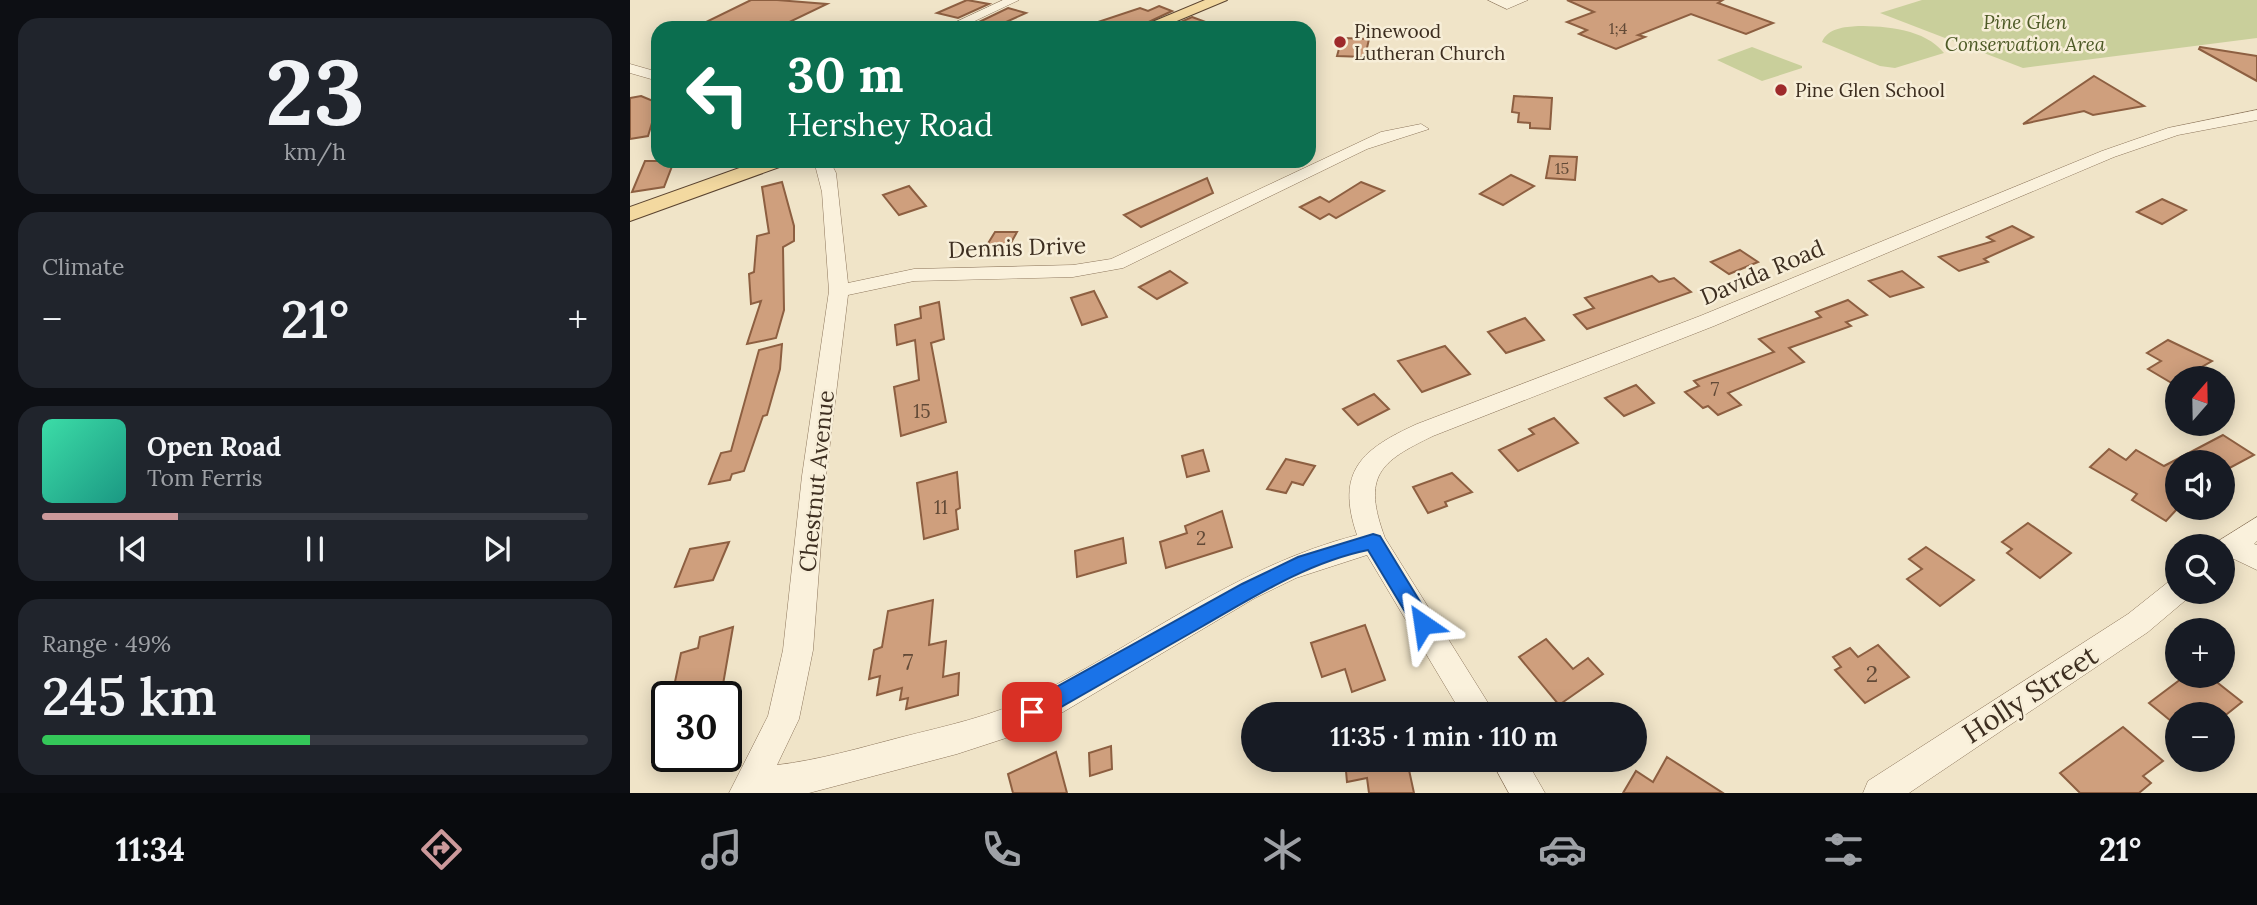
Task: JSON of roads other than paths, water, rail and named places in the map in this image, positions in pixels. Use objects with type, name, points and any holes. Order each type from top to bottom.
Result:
[{"type":"main road","points":[[1164,21],[1219,0]]},
{"type":"main road","points":[[630,215],[759,168]]},
{"type":"street","points":[[965,21],[1013,0]]},
{"type":"street","points":[[1500,3],[1522,0]]},
{"type":"street","points":[[630,68],[651,75]]},
{"type":"street","name":"Davida Road","points":[[1472,702],[1373,542],[1364,517],[1362,485],[1376,457],[1399,443],[1707,321],[2118,150],[2174,131],[2257,116]]},
{"type":"street","name":"Dennis Drive","points":[[1316,168],[1390,135],[1421,129]]},
{"type":"street","name":"Chestnut Avenue","points":[[749,788],[775,739],[796,671],[814,476],[839,291],[830,182],[825,168]]},
{"type":"street","name":"Dennis Drive","points":[[839,291],[914,275],[1073,271],[1116,264],[1315,168]]},
{"type":"street","points":[[2235,544],[2257,527]]},
{"type":"street","points":[[749,788],[798,780],[989,730],[1046,706],[1199,616],[1280,574],[1333,552],[1373,542]]},
{"type":"street","points":[[2235,551],[2257,559]]},
{"type":"street","name":"Holly Street","points":[[1880,793],[2138,623],[2165,600]]},
{"type":"street","points":[[1515,772],[1528,793]]},
{"type":"place","name":"Pinewood Lutheran Church","points":[[1340,42]]},
{"type":"place","name":"Pine Glen School","points":[[1781,90]]},
{"type":"park label","name":"Pine Glen Conservation Area","points":[[2025,33]]}]
